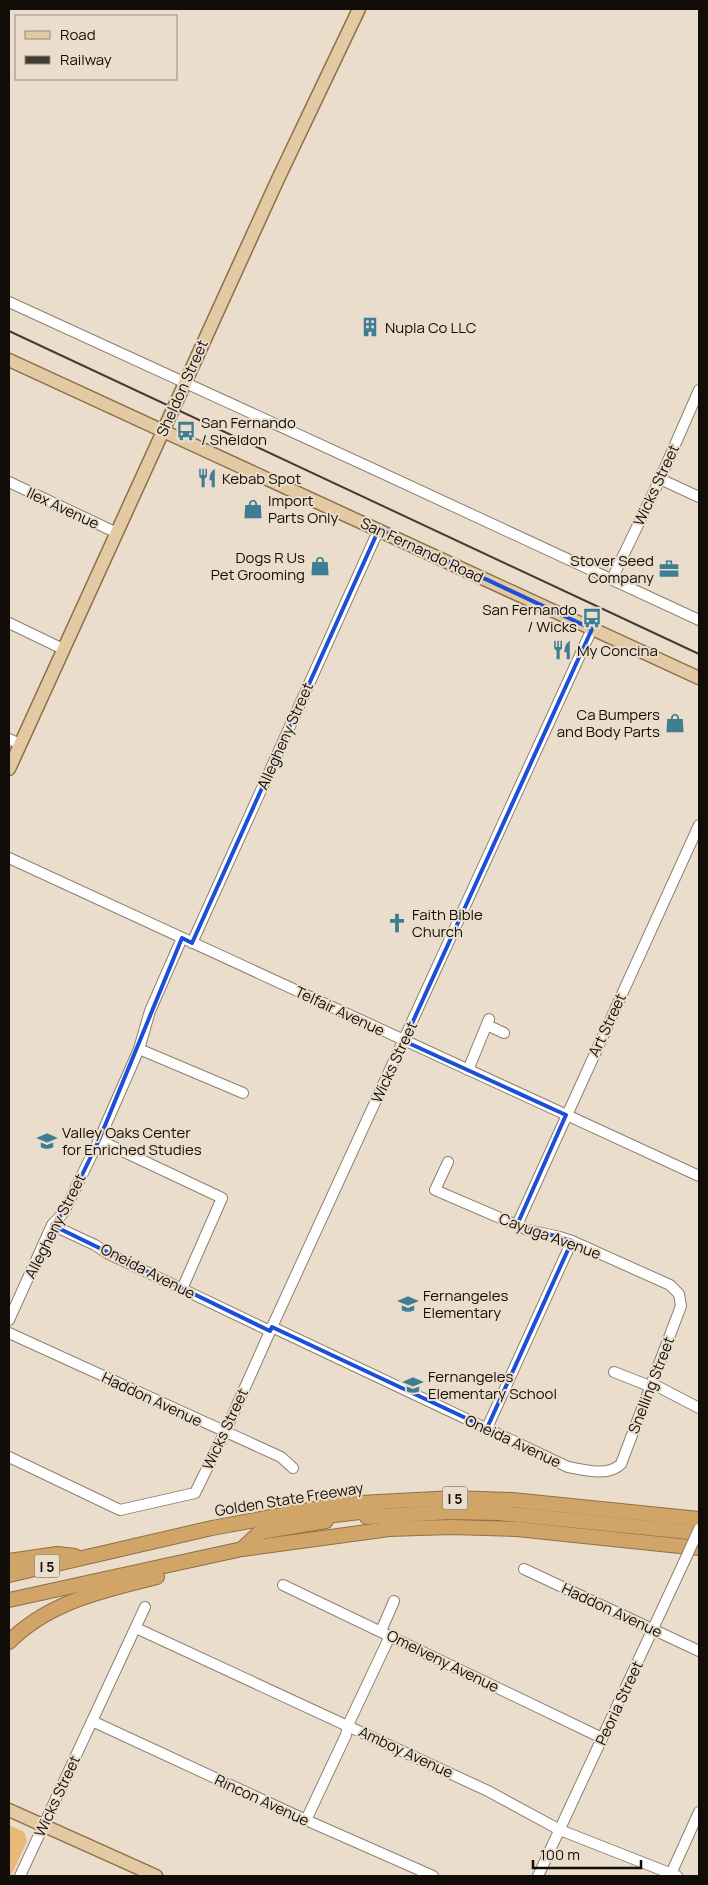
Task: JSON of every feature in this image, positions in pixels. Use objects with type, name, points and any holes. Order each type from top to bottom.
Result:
[{"type":"highway","name":"Golden State Freeway","points":[[9,1575],[212,1528],[342,1504],[454,1498],[512,1500],[699,1519]]},
{"type":"highway","points":[[212,1528],[234,1532],[327,1516],[433,1507],[515,1510],[699,1528]]},
{"type":"highway","points":[[242,1549],[260,1532],[354,1518],[450,1512],[499,1513],[699,1533]]},
{"type":"highway","name":"I 5","points":[[9,1600],[242,1549],[389,1529],[451,1527],[517,1529],[699,1548]]},
{"type":"highway","points":[[9,1561],[57,1554],[85,1557]]},
{"type":"highway","points":[[9,1642],[20,1630],[38,1618],[73,1600],[193,1567],[211,1556]]},
{"type":"main road","name":"Sheldon Street","points":[[9,769],[14,742],[63,649],[302,127],[359,9]]},
{"type":"main road","name":"San Fernando Road","points":[[9,360],[699,678]]},
{"type":"main road","points":[[9,1810],[44,1824],[156,1876]]},
{"type":"street","points":[[9,302],[699,620]]},
{"type":"street","name":"Wicks Street","points":[[612,579],[660,479],[699,390]]},
{"type":"street","points":[[660,479],[699,497]]},
{"type":"street","name":"Ilex Avenue","points":[[9,482],[117,533]]},
{"type":"street","name":"Allegheny Street","points":[[192,943],[378,529]]},
{"type":"street","points":[[9,623],[63,649]]},
{"type":"street","name":"Wicks Street","points":[[9,1457],[120,1510],[195,1493],[225,1432],[592,629]]},
{"type":"street","name":"Art Street","points":[[517,1225],[699,825]]},
{"type":"street","name":"Telfair Avenue","points":[[9,858],[699,1176]]},
{"type":"street","name":"Allegheny Street","points":[[9,1320],[52,1225],[64,1212],[99,1140],[139,1049],[150,1011],[182,938]]},
{"type":"street","points":[[468,1070],[488,1022],[504,1033]]},
{"type":"street","points":[[139,1049],[243,1093]]},
{"type":"street","points":[[99,1140],[222,1198],[182,1289]]},
{"type":"street","name":"Cayuga Avenue","points":[[448,1162],[435,1190],[517,1225],[572,1241],[670,1285],[679,1294],[682,1306]]},
{"type":"street","name":"Oneida Avenue","points":[[52,1225],[182,1289],[568,1467],[605,1472],[615,1470],[621,1464]]},
{"type":"street","points":[[486,1428],[572,1241]]},
{"type":"street","name":"Snelling Street","points":[[621,1464],[682,1306]]},
{"type":"street","name":"Haddon Avenue","points":[[9,1333],[281,1457],[293,1468]]},
{"type":"street","points":[[614,1372],[653,1385],[699,1408]]},
{"type":"street","name":"Peoria Street","points":[[538,1876],[654,1630],[699,1528]]},
{"type":"street","name":"Haddon Avenue","points":[[524,1569],[699,1651]]},
{"type":"street","name":"Omelveny Avenue","points":[[283,1585],[602,1738]]},
{"type":"street","points":[[306,1820],[346,1735],[348,1725],[385,1634],[394,1601]]},
{"type":"street","name":"Wicks Street","points":[[20,1876],[145,1607]]},
{"type":"street","name":"Amboy Avenue","points":[[136,1628],[488,1791],[560,1830],[673,1875]]},
{"type":"street","name":"Rincon Avenue","points":[[92,1721],[306,1820],[433,1876]]},
{"type":"street","points":[[673,1875],[699,1812]]},
{"type":"highlighted area","points":[[379,529],[592,629],[404,1041],[566,1115],[517,1225],[572,1241],[487,1428],[272,1327],[270,1331],[52,1225],[64,1212],[99,1140],[182,938],[192,943]]},
{"type":"shaded area","points":[[9,1825],[24,1832],[27,1841],[11,1876],[9,1876]]},
{"type":"railway","points":[[9,331],[699,654]]},
{"type":"place","name":"Nupla Co LLC","points":[[370,327]]},
{"type":"place","name":"San Fernando / Sheldon","points":[[186,431]]},
{"type":"place","name":"Kebab Spot","points":[[207,478]]},
{"type":"place","name":"Import Parts Only","points":[[253,509]]},
{"type":"place","name":"Dogs R Us Pet Grooming","points":[[320,566]]},
{"type":"place","name":"Stover Seed Company","points":[[669,569]]},
{"type":"place","name":"San Fernando / Wicks","points":[[592,618]]},
{"type":"place","name":"My Concina","points":[[562,650]]},
{"type":"place","name":"Ca Bumpers and Body Parts","points":[[675,723]]},
{"type":"place","name":"Faith Bible Church","points":[[397,923]]},
{"type":"place","name":"Valley Oaks Center for Enriched Studies","points":[[47,1141]]},
{"type":"place","name":"Fernangeles Elementary","points":[[408,1304]]},
{"type":"place","name":"Fernangeles Elementary School","points":[[413,1385]]}]
